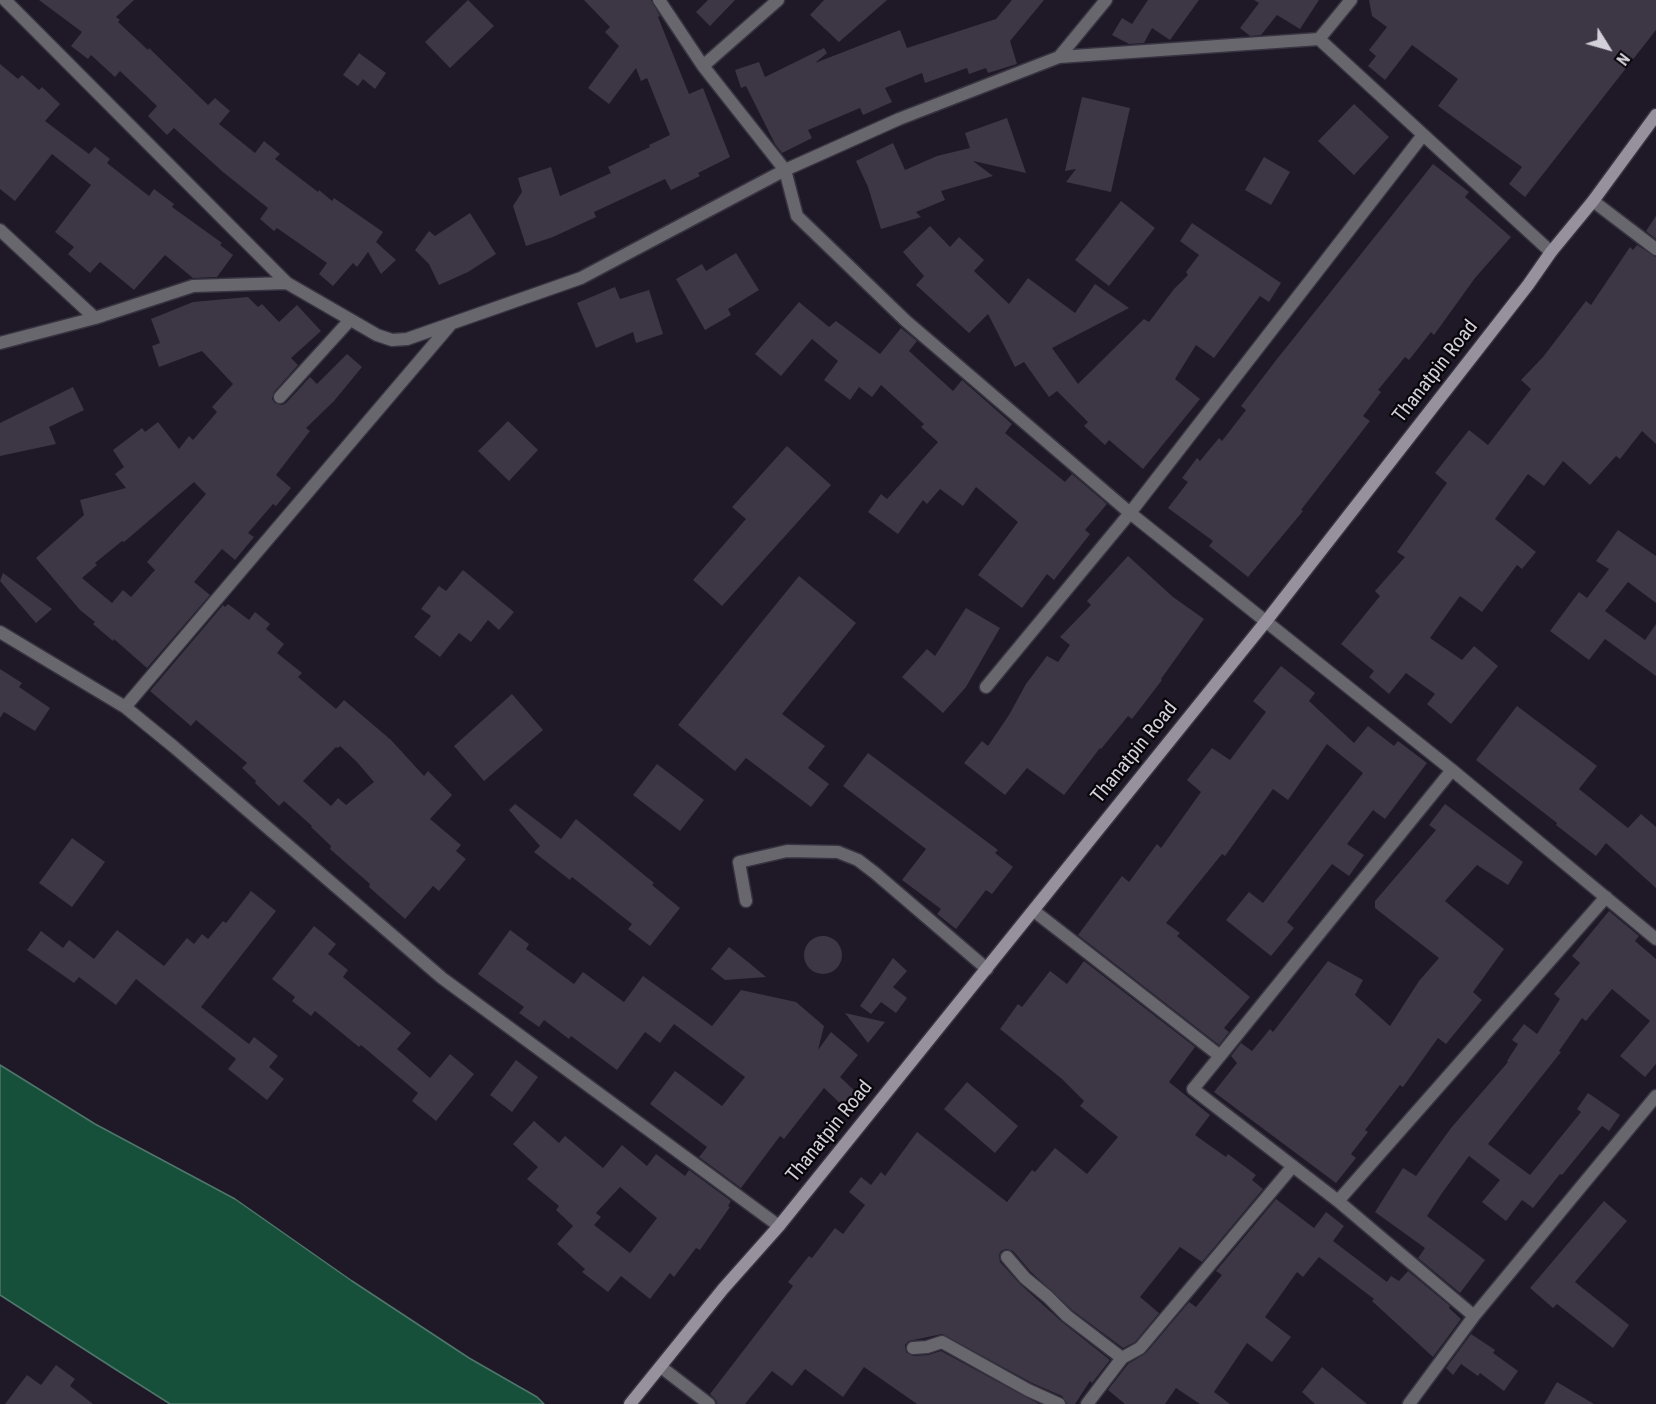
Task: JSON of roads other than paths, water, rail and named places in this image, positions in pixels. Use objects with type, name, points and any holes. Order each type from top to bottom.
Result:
[{"type":"main road","name":"Thanatpin Road","points":[[630,1404],[723,1289],[779,1226],[1267,620],[1528,285],[1551,252],[1593,201],[1656,115]]},
{"type":"street","points":[[659,0],[703,66],[785,170],[797,216],[906,321],[1130,513],[1267,620],[1656,939]]},
{"type":"street","points":[[703,66],[778,0]]},
{"type":"street","points":[[1059,57],[1106,0]]},
{"type":"street","points":[[1319,39],[1351,0]]},
{"type":"street","points":[[9,1],[287,284],[377,335],[392,340],[408,339],[581,278],[785,170],[899,119],[1059,57],[1319,39],[1551,252]]},
{"type":"street","points":[[986,687],[1130,513],[1423,135]]},
{"type":"street","points":[[1593,201],[1656,249]]},
{"type":"street","points":[[0,230],[94,318]]},
{"type":"street","points":[[0,343],[94,318],[193,286],[287,284]]},
{"type":"street","points":[[280,397],[350,320]]},
{"type":"street","points":[[125,707],[452,323]]},
{"type":"street","points":[[0,632],[125,707],[183,754],[442,978],[779,1226]]},
{"type":"street","points":[[1452,770],[1193,1089],[1338,1201],[1474,1316]]},
{"type":"street","points":[[746,901],[739,862],[787,851],[838,852],[858,860],[875,873],[987,969]]},
{"type":"street","points":[[1338,1201],[1606,897]]},
{"type":"street","points":[[1034,911],[1221,1056]]},
{"type":"street","points":[[1409,1404],[1474,1316],[1656,1096]]},
{"type":"street","points":[[1087,1404],[1122,1358],[1140,1348],[1293,1166]]},
{"type":"street","points":[[1007,1257],[1025,1278],[1067,1316],[1122,1358]]},
{"type":"street","points":[[913,1348],[927,1347],[942,1342],[1028,1390],[1059,1404]]},
{"type":"street","points":[[661,1366],[709,1404]]}]
